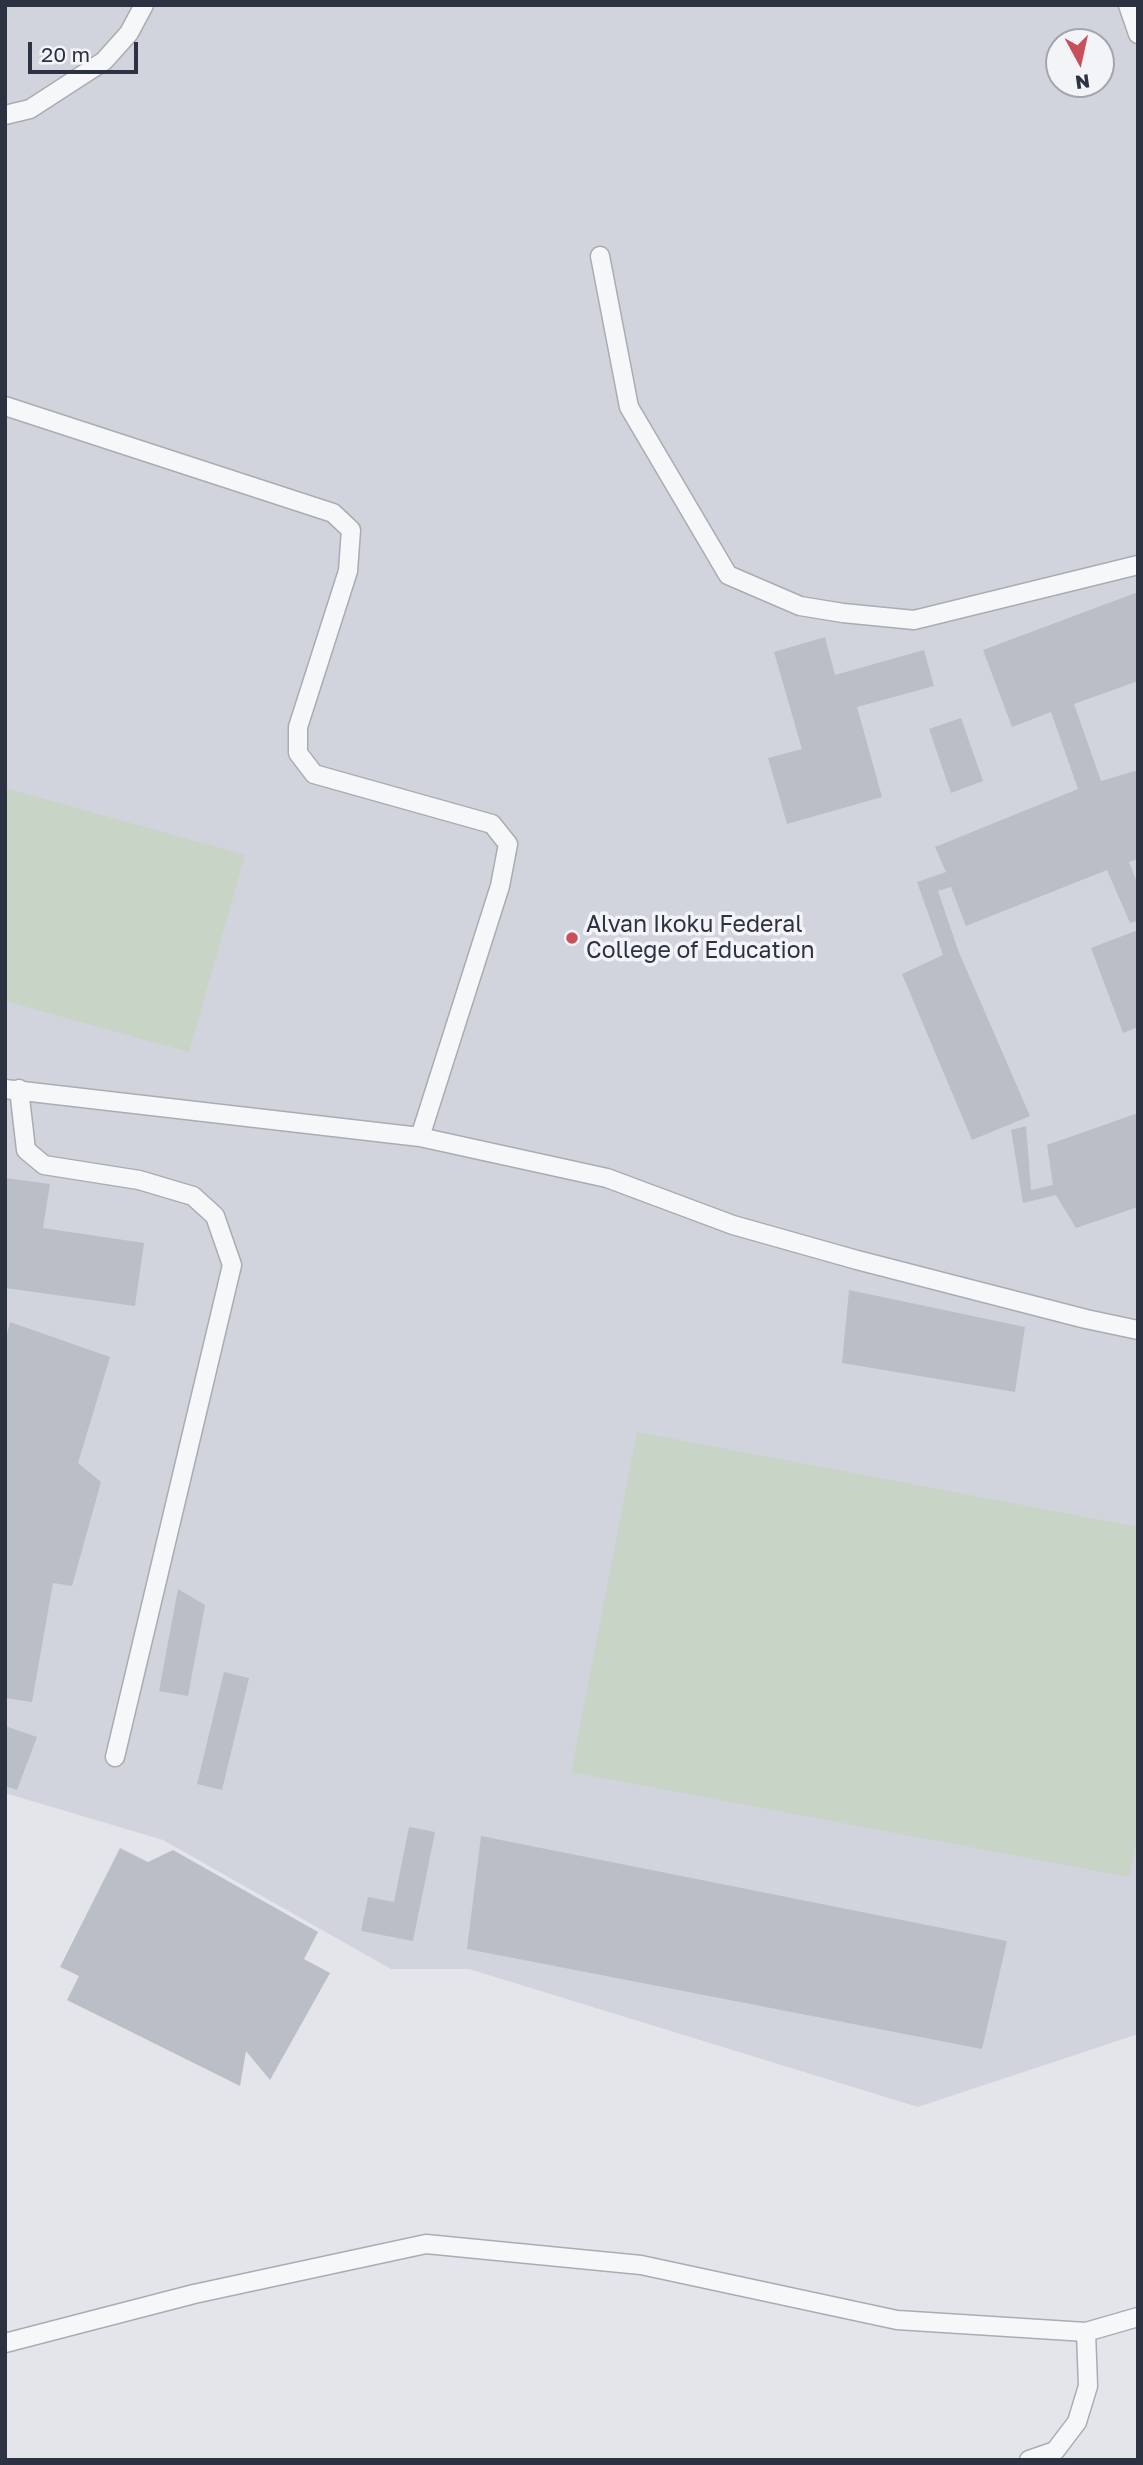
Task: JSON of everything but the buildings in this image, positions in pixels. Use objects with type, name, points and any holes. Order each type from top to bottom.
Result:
[{"type":"lane","points":[[5,115],[30,109],[104,61],[129,33],[144,5]]},
{"type":"lane","points":[[1128,5],[1138,34]]},
{"type":"lane","points":[[600,256],[629,407],[728,575],[800,606],[914,620],[1138,565]]},
{"type":"lane","points":[[5,406],[333,513],[351,530],[348,572],[298,727],[298,752],[314,774],[492,824],[508,844],[500,886],[419,1137]]},
{"type":"lane","points":[[115,1757],[232,1265],[215,1216],[193,1196],[139,1180],[44,1165],[26,1150],[12,1089],[419,1137],[607,1178],[733,1224],[845,1257],[1086,1319],[1138,1329]]},
{"type":"lane","points":[[5,2343],[194,2294],[425,2244],[641,2265],[897,2320],[1086,2332],[1138,2317]]},
{"type":"lane","points":[[1030,2460],[1055,2451],[1077,2421],[1088,2386],[1086,2332]]},
{"type":"shaded area","name":"Alvan Ikoku Federal College of Education","points":[[5,5],[1138,5],[1138,2034],[918,2107],[469,1969],[391,1969],[163,1840],[5,1793]]},
{"type":"green space","points":[[5,788],[245,855],[189,1052],[5,1001]]},
{"type":"green space","points":[[637,1432],[1138,1527],[1138,1833],[1129,1877],[571,1772]]},
{"type":"place","name":"Alvan Ikoku Federal College of Education","points":[[572,938]]}]
